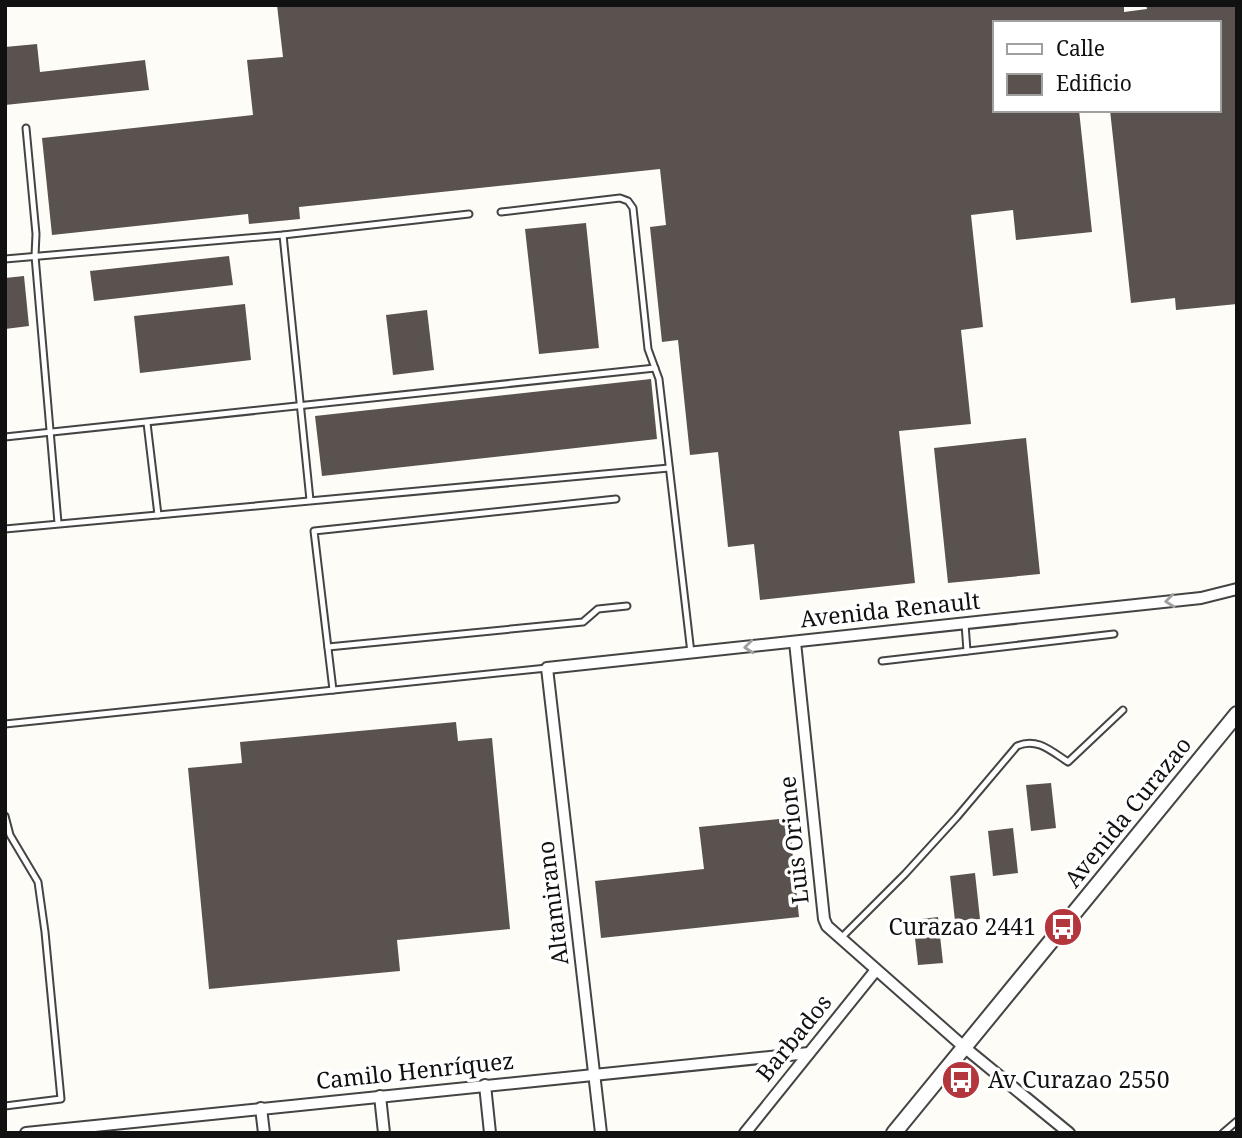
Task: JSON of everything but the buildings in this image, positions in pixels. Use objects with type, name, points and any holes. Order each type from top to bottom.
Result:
[{"type":"street","name":"Avenida Renault","points":[[547,668],[1201,598],[1237,589]]},
{"type":"street","name":"Luis Orione","points":[[795,642],[824,919],[827,926],[964,1047],[1069,1133]]},
{"type":"street","name":"Altamirano","points":[[547,668],[601,1133]]},
{"type":"street","name":"Avenida Curazao","points":[[894,1133],[1237,714]]},
{"type":"street","name":"Barbados","points":[[745,1133],[876,970]]},
{"type":"street","name":"Camilo Henríquez","points":[[26,1133],[809,1053]]},
{"type":"street","points":[[485,1085],[490,1133]]},
{"type":"street","points":[[380,1096],[384,1133]]},
{"type":"street","points":[[261,1108],[264,1133]]},
{"type":"street","points":[[143,1121],[145,1133]]},
{"type":"lane","points":[[26,128],[58,523]]},
{"type":"lane","points":[[500,212],[620,198],[628,201],[633,208],[648,349],[659,379],[691,653]]},
{"type":"lane","points":[[5,259],[283,235],[469,214]]},
{"type":"lane","points":[[283,235],[310,500]]},
{"type":"lane","points":[[5,437],[655,368]]},
{"type":"lane","points":[[147,423],[158,515]]},
{"type":"lane","points":[[5,529],[669,468]]},
{"type":"lane","points":[[333,690],[314,531],[616,499]]},
{"type":"lane","points":[[328,647],[583,622],[598,609],[627,606]]},
{"type":"lane","points":[[965,624],[967,651]]},
{"type":"lane","points":[[882,661],[1114,634]]},
{"type":"lane","points":[[5,724],[547,668]]},
{"type":"lane","points":[[841,938],[905,874],[1017,746],[1026,742],[1040,744],[1068,762],[1123,710]]},
{"type":"lane","points":[[5,816],[10,835],[38,882],[61,1099],[5,1106]]},
{"type":"lane","points":[[1223,1133],[1237,1121]]},
{"type":"place","name":"Curazao 2441","points":[[1063,927]]},
{"type":"place","name":"Av Curazao 2550","points":[[961,1080]]}]
